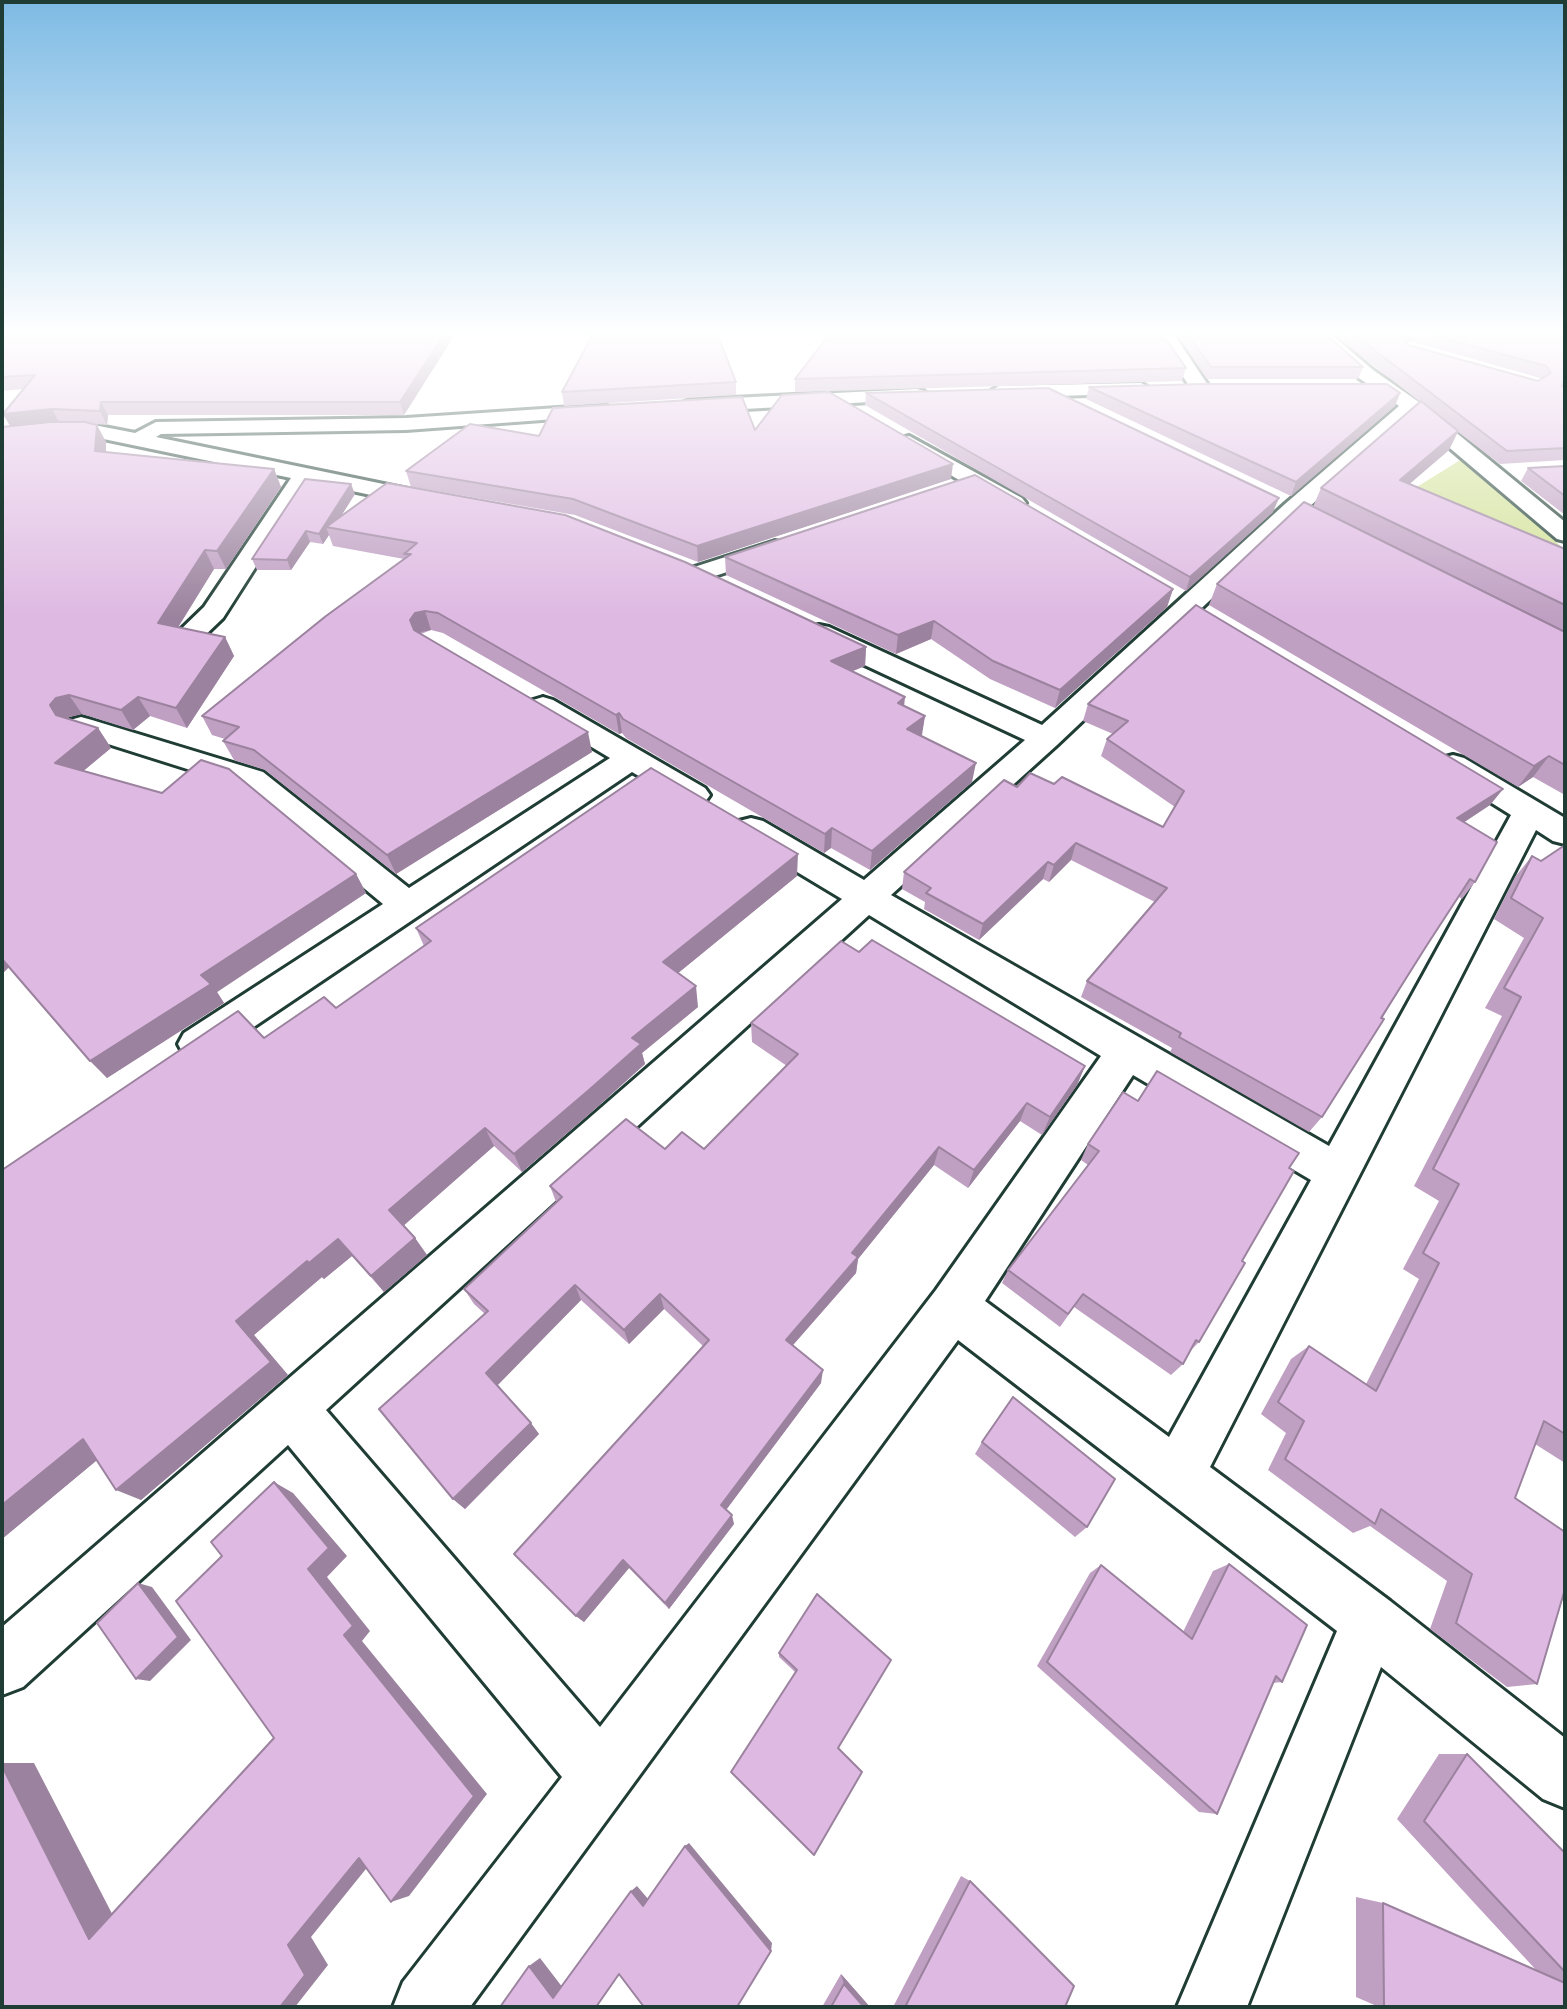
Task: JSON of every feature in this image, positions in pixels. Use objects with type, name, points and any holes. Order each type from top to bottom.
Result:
[{"type":"street","points":[[2,437],[84,430],[447,503]]},
{"type":"street","points":[[137,441],[153,430]]},
{"type":"street","points":[[2,1666],[1046,738],[1293,509],[1385,430]]},
{"type":"street","points":[[1441,430],[1565,534]]},
{"type":"street","points":[[890,431],[1034,515]]},
{"type":"street","points":[[1496,474],[1524,472]]},
{"type":"street","points":[[189,635],[214,612],[304,475]]},
{"type":"street","points":[[949,489],[976,481]]},
{"type":"street","points":[[1268,497],[1318,521]]},
{"type":"street","points":[[697,574],[803,538]]},
{"type":"street","points":[[673,564],[731,590]]},
{"type":"street","points":[[799,624],[1046,738]]},
{"type":"street","points":[[514,689],[1337,1173]]},
{"type":"street","points":[[81,726],[252,779],[407,905]]},
{"type":"street","points":[[1424,748],[1565,833]]},
{"type":"street","points":[[164,1066],[632,758]]},
{"type":"street","points":[[1177,1476],[1530,811]]},
{"type":"street","points":[[428,2007],[953,1307],[1128,1051]]},
{"type":"street","points":[[953,1307],[1370,1621],[1565,1777]]},
{"type":"street","points":[[292,1409],[601,1776]]},
{"type":"street","points":[[1212,2007],[1370,1621]]},
{"type":"green space","points":[[1462,459],[1565,550],[1399,498]]},
{"type":"building","points":[[2,430],[97,430],[95,451],[274,469],[217,551],[205,550],[158,623],[225,637],[176,708],[138,697],[121,710],[69,695],[56,698],[50,705],[56,715],[98,728],[55,763],[162,793],[201,760],[229,769],[356,874],[201,975],[211,984],[90,1061],[2,959]]},
{"type":"building","points":[[462,430],[503,430],[539,436],[542,430],[894,430],[953,464],[697,546],[573,499],[406,471]]},
{"type":"building","points":[[931,430],[1136,430],[1279,498],[1190,577]]},
{"type":"building","points":[[1182,430],[1357,430],[1296,482]]},
{"type":"building","points":[[1388,430],[1456,430],[1400,480],[1565,549],[1565,605],[1321,488]]},
{"type":"building","points":[[1479,430],[1565,430],[1565,448],[1507,451]]},
{"type":"building","points":[[1565,466],[1565,496],[1528,468]]},
{"type":"building","points":[[975,475],[1173,589],[1060,690],[993,661],[934,621],[898,635],[725,557]]},
{"type":"building","points":[[305,479],[351,484],[319,534],[306,531],[287,560],[252,559]]},
{"type":"building","points":[[387,483],[565,515],[685,562],[866,647],[831,661],[905,697],[898,703],[925,716],[907,729],[976,763],[872,851],[832,828],[825,834],[623,719],[619,713],[616,715],[438,613],[425,611],[415,613],[410,620],[414,630],[588,732],[387,855],[254,750],[223,741],[239,727],[202,716],[326,616],[411,554],[404,554],[417,543],[326,527]]},
{"type":"building","points":[[1304,502],[1565,632],[1565,765],[1549,756],[1534,766],[1217,584]]},
{"type":"building","points":[[1196,605],[1503,789],[1457,818],[1497,842],[1475,882],[1470,879],[1427,945],[1322,1117],[1179,1037],[1181,1033],[1087,981],[1167,888],[1076,843],[1054,865],[1048,862],[983,924],[926,893],[931,888],[904,872],[1004,780],[1017,787],[1030,773],[1054,784],[1062,777],[1163,827],[1184,791],[1107,739],[1128,721],[1088,704]]},
{"type":"building","points":[[651,768],[798,854],[663,962],[696,986],[632,1038],[641,1044],[514,1154],[485,1128],[389,1210],[415,1238],[371,1276],[338,1239],[309,1263],[307,1261],[236,1321],[271,1362],[116,1490],[83,1439],[2,1505],[2,1170],[238,1011],[264,1038],[324,997],[336,1008],[431,941],[416,928]]},
{"type":"building","points":[[1565,845],[1565,1434],[1544,1421],[1515,1498],[1565,1532],[1565,1589],[1537,1684],[1456,1623],[1472,1574],[1381,1509],[1375,1524],[1285,1459],[1304,1421],[1278,1402],[1309,1346],[1376,1391],[1439,1263],[1423,1253],[1459,1184],[1433,1169],[1521,997],[1504,988],[1543,918],[1511,898],[1532,856],[1541,861]]},
{"type":"building","points":[[872,940],[1085,1066],[1050,1117],[1027,1103],[974,1170],[939,1147],[852,1253],[858,1257],[786,1340],[823,1370],[721,1505],[732,1515],[665,1603],[623,1560],[576,1616],[514,1554],[709,1340],[660,1294],[624,1330],[575,1285],[486,1373],[531,1423],[453,1499],[379,1409],[488,1311],[464,1289],[562,1197],[550,1186],[626,1119],[665,1149],[682,1132],[704,1149],[798,1054],[751,1023],[841,941],[859,952]]},
{"type":"building","points":[[1157,1071],[1299,1153],[1289,1168],[1294,1171],[1242,1261],[1245,1263],[1199,1342],[1196,1340],[1183,1364],[1083,1294],[1068,1314],[1008,1270],[1099,1151],[1088,1144],[1123,1092],[1138,1101]]},
{"type":"building","points":[[1013,1397],[1115,1479],[1087,1527],[982,1442]]},
{"type":"building","points":[[274,1482],[329,1548],[308,1569],[353,1626],[344,1635],[474,1796],[391,1902],[359,1858],[288,1945],[305,1975],[280,2007],[2,2007],[2,1766],[89,1939],[274,1738],[176,1601],[222,1556],[211,1542]]},
{"type":"building","points":[[1229,1564],[1307,1625],[1282,1682],[1276,1676],[1217,1814],[1047,1662],[1101,1565],[1192,1639]]},
{"type":"building","points":[[138,1583],[178,1637],[136,1679],[97,1623]]},
{"type":"building","points":[[817,1594],[891,1660],[838,1748],[862,1772],[814,1855],[731,1772],[797,1670],[779,1653]]},
{"type":"building","points":[[1467,1754],[1565,1853],[1565,1972],[1424,1821]]},
{"type":"building","points":[[685,1846],[771,1951],[737,2007],[644,2007],[619,1974],[596,2007],[500,2007],[529,1966],[553,1998],[631,1891],[643,1906]]},
{"type":"building","points":[[970,1881],[1074,1986],[1065,2007],[905,2007]]},
{"type":"building","points":[[1383,1903],[1565,1983],[1565,2007],[1384,2007]]},
{"type":"building","points":[[844,1984],[864,2007],[831,2007]]}]
